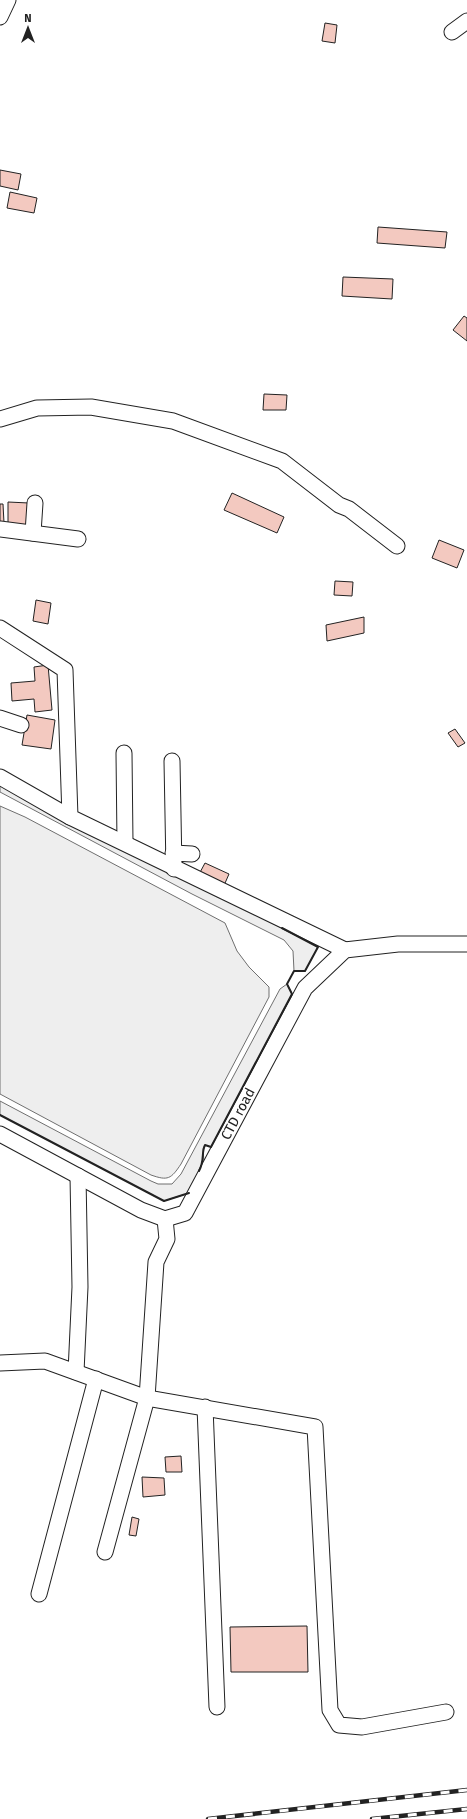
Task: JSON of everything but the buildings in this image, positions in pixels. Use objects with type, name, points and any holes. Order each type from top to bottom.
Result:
[{"type":"street","points":[[0,16],[8,0]]},
{"type":"street","points":[[452,32],[467,21]]},
{"type":"street","points":[[0,419],[37,408],[91,407],[174,421],[282,460],[339,505],[349,509],[398,546]]},
{"type":"street","points":[[33,533],[35,503]]},
{"type":"street","points":[[0,529],[78,539]]},
{"type":"street","points":[[1,633],[65,670],[70,817]]},
{"type":"street","points":[[0,718],[21,725]]},
{"type":"street","points":[[124,753],[125,842]]},
{"type":"street","points":[[172,761],[174,869]]},
{"type":"street","points":[[0,777],[70,817],[125,842],[174,869],[346,950],[398,944],[467,944]]},
{"type":"street","points":[[173,853],[192,854]]},
{"type":"street","name":"CTD road","points":[[165,1219],[185,1213],[305,988],[346,950]]},
{"type":"street","points":[[0,1134],[141,1210],[165,1219],[167,1239],[156,1262],[147,1398],[105,1552]]},
{"type":"street","points":[[76,1372],[80,1288],[78,1176]]},
{"type":"street","points":[[1,1367],[45,1361],[147,1398],[315,1427],[330,1710],[339,1725],[362,1728],[446,1712]]},
{"type":"street","points":[[39,1594],[96,1379]]},
{"type":"street","points":[[205,1407],[217,1707]]},
{"type":"shaded area","points":[[0,781],[318,947],[305,971],[294,971],[293,951],[284,940],[192,894],[0,792]]},
{"type":"shaded area","points":[[0,806],[25,817],[225,923],[237,951],[249,967],[269,987],[269,997],[181,1164],[172,1176],[161,1178],[151,1175],[0,1094]]},
{"type":"shaded area","points":[[287,984],[292,994],[211,1147],[205,1145],[203,1149],[204,1162],[189,1193],[164,1201],[0,1115],[0,1101],[151,1181],[158,1184],[172,1184],[181,1174],[280,989]]},
{"type":"railway","points":[[208,1819],[467,1790]]},
{"type":"railway","points":[[372,1819],[467,1809]]},
{"type":"wall","points":[[199,1171],[205,1145],[211,1147],[292,994],[287,984],[294,971],[305,971],[318,947],[282,928]]},
{"type":"wall","points":[[0,1115],[164,1201],[189,1193]]}]
